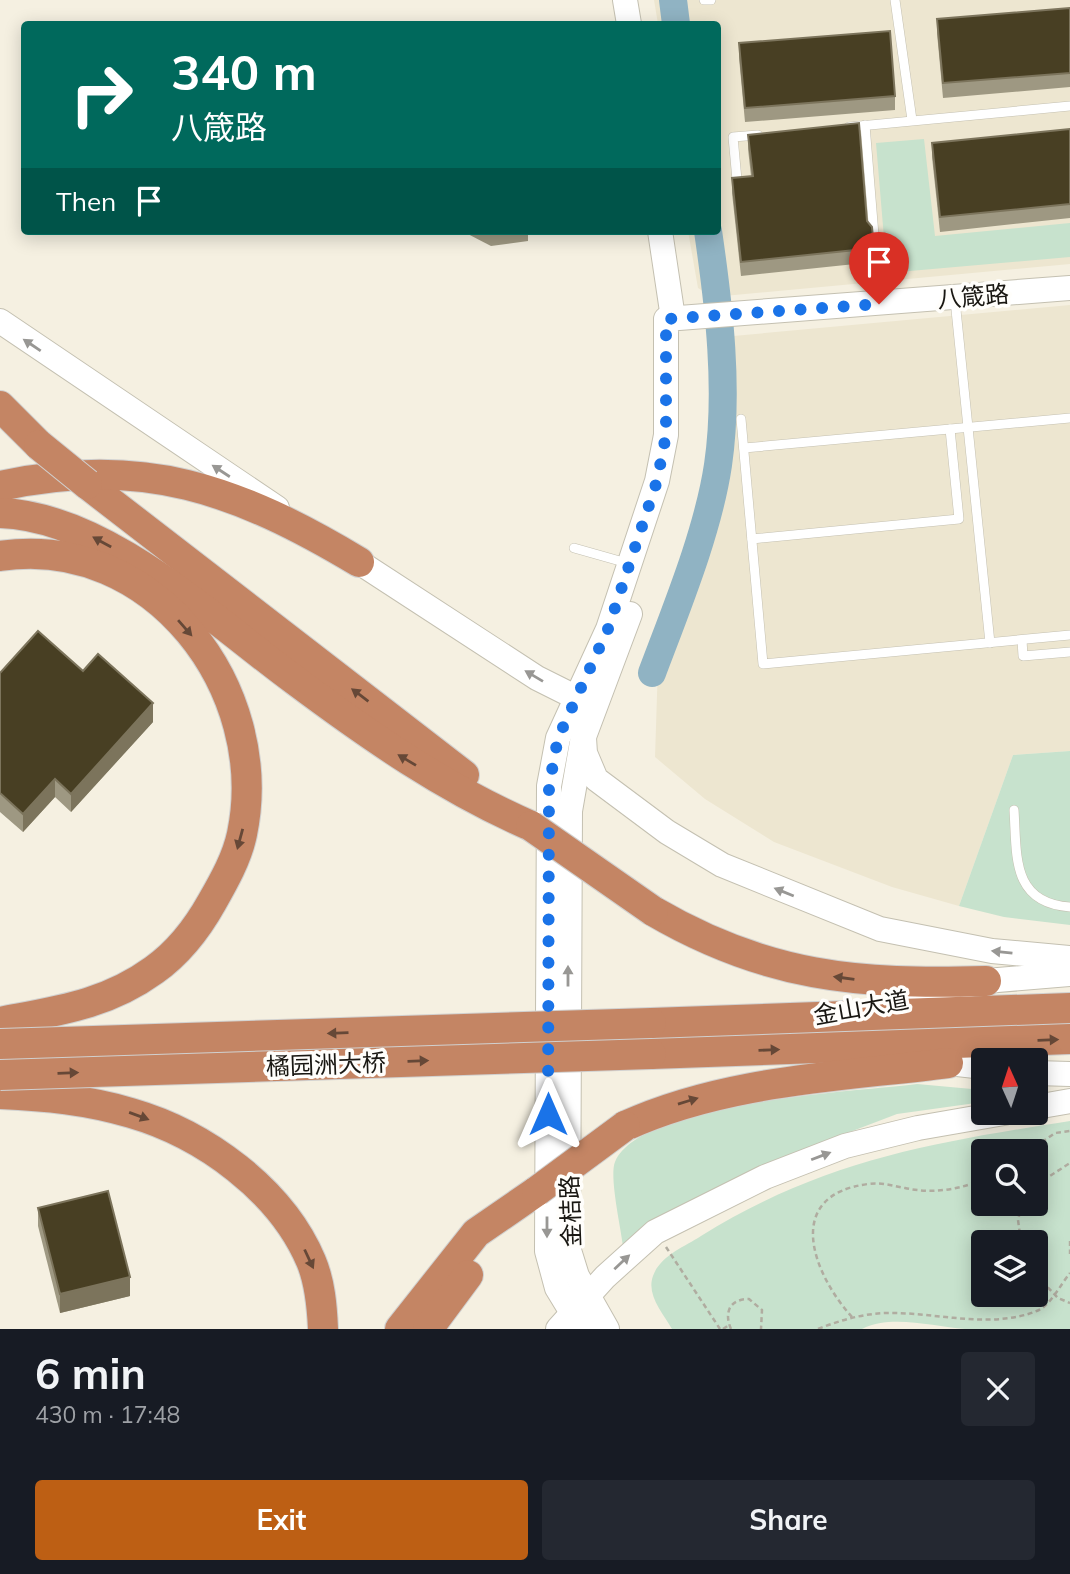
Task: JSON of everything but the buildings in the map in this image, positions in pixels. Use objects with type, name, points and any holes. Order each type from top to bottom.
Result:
[{"type":"highway","points":[[0,406],[38,445]]},
{"type":"highway","points":[[0,416],[531,826],[653,911],[736,952],[787,968],[844,979],[903,984],[986,981]]},
{"type":"highway","points":[[0,486],[38,478],[84,474],[123,474],[179,482],[249,504],[297,525],[359,562]]},
{"type":"highway","points":[[0,513],[56,522],[101,540],[151,573],[393,752],[464,793],[531,826]]},
{"type":"highway","points":[[0,556],[50,553],[85,560],[143,588],[166,606],[188,630],[217,672],[234,714],[245,760],[247,785],[242,835],[234,859],[208,910],[177,949],[156,969],[95,1003],[0,1022]]},
{"type":"highway","points":[[807,1017],[1070,1008]]},
{"type":"highway","name":"金山大道","points":[[651,1023],[807,1017]]},
{"type":"highway","name":"橘园洲大桥","points":[[0,1044],[651,1023]]},
{"type":"highway","points":[[809,1048],[1070,1040]]},
{"type":"highway","name":"金山大道","points":[[651,1054],[809,1048]]},
{"type":"highway","name":"橘园洲大桥","points":[[0,1075],[651,1054]]},
{"type":"highway","points":[[400,1329],[476,1233],[625,1126],[661,1109],[717,1093],[948,1063]]},
{"type":"highway","points":[[0,1094],[83,1101],[134,1113],[190,1137],[219,1156],[278,1210],[296,1234],[311,1261],[318,1284],[323,1329]]},
{"type":"highway","points":[[428,1329],[537,1191]]},
{"type":"main road","points":[[625,0],[628,21]]},
{"type":"main road","points":[[661,235],[680,318],[657,481],[608,629],[553,755],[548,841],[547,1251],[557,1288],[575,1317],[655,1232],[765,1177],[845,1146],[918,1128],[971,1119]]},
{"type":"main road","name":"八箴路","points":[[680,318],[1070,288]]},
{"type":"main road","name":"金桔路","points":[[607,1329],[575,1317],[577,1276],[568,1247],[568,832],[582,742],[611,670],[674,480],[682,405],[680,318]]},
{"type":"main road","points":[[0,321],[359,562],[537,678],[577,698],[582,708],[582,742],[591,769],[604,786],[667,832],[743,876],[880,929],[992,951],[1070,958]]},
{"type":"main road","name":"金山大道","points":[[807,1017],[858,1012],[986,981],[1070,974]]},
{"type":"main road","name":"金山大道","points":[[809,1048],[971,1066]]},
{"type":"main road","points":[[1048,1073],[1070,1074]]},
{"type":"main road","points":[[1048,1105],[1070,1101]]},
{"type":"lane","points":[[704,0],[711,0]]},
{"type":"lane","points":[[895,0],[912,120]]},
{"type":"lane","points":[[838,127],[1070,106]]},
{"type":"lane","points":[[865,125],[874,235]]},
{"type":"lane","points":[[737,180],[733,137],[772,134]]},
{"type":"lane","points":[[955,298],[990,643]]},
{"type":"lane","points":[[744,448],[1070,418]]},
{"type":"lane","points":[[741,419],[763,664],[1070,635]]},
{"type":"lane","points":[[752,539],[959,519],[950,429]]},
{"type":"lane","points":[[575,548],[631,564]]},
{"type":"lane","points":[[1022,640],[1023,656],[1070,652]]},
{"type":"lane","points":[[1014,810],[1018,863],[1026,888],[1050,904],[1070,907]]},
{"type":"path","points":[[1046,1139],[1055,1133],[1070,1130]]},
{"type":"path","points":[[1048,1177],[1070,1163]]},
{"type":"path","points":[[852,1317],[833,1297],[817,1261],[812,1227],[819,1208],[858,1185],[881,1184],[926,1191],[948,1190],[971,1183]]},
{"type":"path","points":[[655,1232],[722,1329],[730,1327],[727,1314],[730,1306],[749,1298],[762,1310],[761,1329]]},
{"type":"path","points":[[1070,1241],[1070,1254]]},
{"type":"path","points":[[818,1329],[852,1317],[896,1313],[976,1323],[1041,1310],[1070,1273]]},
{"type":"path","points":[[1048,1288],[1070,1303]]},
{"type":"shaded area","points":[[654,0],[1070,0],[1070,264],[713,297],[698,288],[689,235],[721,235],[721,21],[658,21]]},
{"type":"shaded area","points":[[1070,305],[1070,751],[1013,755],[959,906],[892,887],[774,842],[705,799],[655,757],[658,665],[697,500],[717,441],[711,338]]},
{"type":"green space","points":[[924,139],[935,236],[1070,223],[1070,257],[887,273],[876,143]]},
{"type":"green space","points":[[1070,751],[1070,925],[1004,917],[959,906],[1013,755]]},
{"type":"green space","points":[[917,1084],[971,1089],[971,1104],[897,1114],[787,1156],[709,1191],[623,1246],[614,1190],[614,1169],[615,1162],[633,1141],[664,1125],[706,1113],[801,1096]]},
{"type":"green space","points":[[1070,1121],[1070,1329],[965,1329],[886,1322],[862,1329],[672,1329],[656,1304],[651,1283],[656,1269],[667,1257],[746,1210],[791,1189],[880,1158],[925,1147]]},
{"type":"waterway","points":[[673,0],[676,21]]},
{"type":"waterway","points":[[652,673],[699,543],[718,465],[723,378],[709,235]]},
{"type":"route","points":[[548,1114],[549,786],[553,755],[558,738],[608,629],[657,481],[666,435],[666,319],[879,304]]}]
